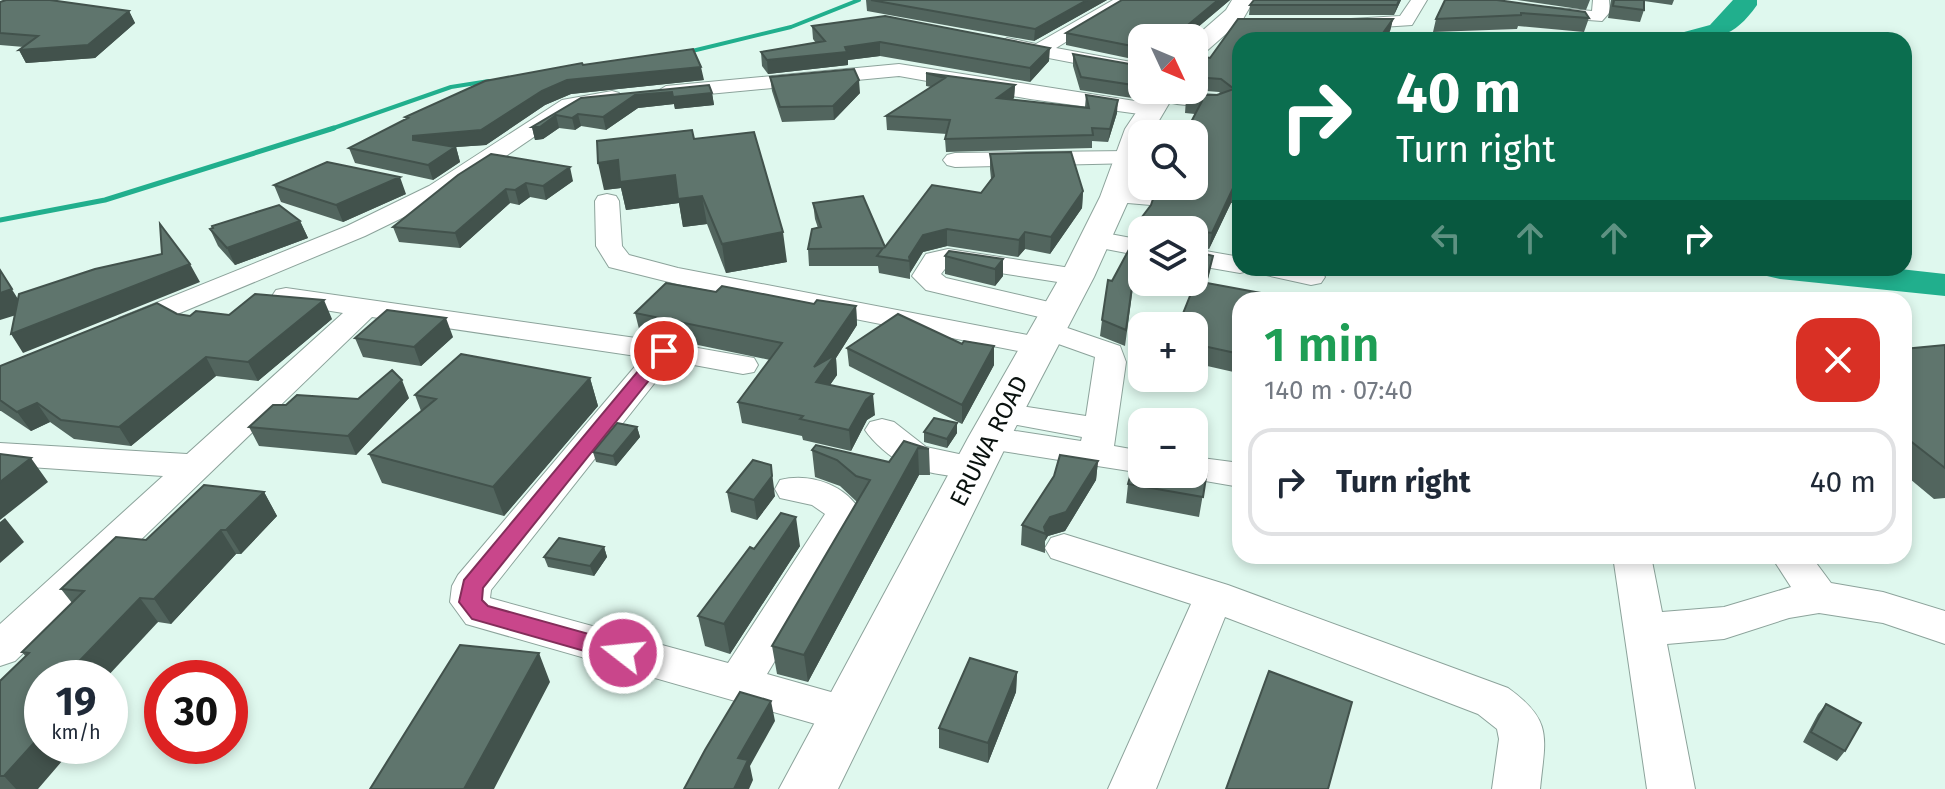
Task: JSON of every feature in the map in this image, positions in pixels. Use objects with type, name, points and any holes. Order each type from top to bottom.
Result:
[{"type":"main road","points":[[1208,41],[1236,24],[1243,0]]},
{"type":"main road","name":"ERUWA ROAD","points":[[808,789],[989,440],[1047,313],[1128,188]]},
{"type":"street","points":[[1039,50],[1126,0]]},
{"type":"street","points":[[1336,24],[1406,21],[1419,0]]},
{"type":"street","points":[[1525,9],[1589,18],[1599,15],[1601,0]]},
{"type":"street","points":[[989,41],[1039,50],[1128,81]]},
{"type":"street","points":[[105,334],[356,231],[438,191],[569,104],[597,98],[891,70],[1030,93],[1128,91]]},
{"type":"street","points":[[1208,99],[1219,101]]},
{"type":"street","points":[[955,160],[1128,178]]},
{"type":"street","points":[[408,185],[438,191]]},
{"type":"street","points":[[607,201],[609,246],[619,261],[677,276],[1047,313]]},
{"type":"street","points":[[1094,239],[1128,245]]},
{"type":"street","points":[[1025,269],[948,257],[936,260],[926,276],[936,284],[1047,313],[1109,352],[1111,362],[1098,442]]},
{"type":"street","points":[[1208,259],[1232,264]]},
{"type":"street","points":[[1025,269],[1047,313]]},
{"type":"street","points":[[1025,269],[1047,313]]},
{"type":"street","points":[[1289,276],[1311,282]]},
{"type":"street","points":[[286,296],[743,365]]},
{"type":"street","points":[[0,649],[365,308]]},
{"type":"street","points":[[664,351],[472,586],[470,602],[480,613],[847,714]]},
{"type":"street","points":[[882,430],[916,456],[989,440],[1098,442],[1128,456]]},
{"type":"street","points":[[0,454],[196,466]]},
{"type":"street","points":[[1208,471],[1232,474]]},
{"type":"street","points":[[738,684],[844,515],[841,505],[831,498],[793,489]]},
{"type":"street","points":[[1064,548],[1214,596],[1493,701],[1517,719],[1522,739],[1516,789]]},
{"type":"street","points":[[1633,564],[1671,789]]},
{"type":"street","points":[[1796,564],[1820,598]]},
{"type":"street","points":[[1132,789],[1214,596]]},
{"type":"street","points":[[1644,628],[1701,629],[1740,620],[1780,605],[1820,598],[1881,608],[1945,628]]},
{"type":"building","points":[[50,0],[129,11],[88,45],[19,50],[38,36],[0,33],[0,2]]},
{"type":"building","points":[[871,0],[1087,0],[1035,29]]},
{"type":"building","points":[[1122,0],[1218,0],[1189,24],[1128,24],[1128,45],[1066,33]]},
{"type":"building","points":[[1254,0],[1399,0],[1397,5],[1250,5]]},
{"type":"building","points":[[1445,0],[1497,0],[1585,12],[1589,18],[1521,13],[1436,19]]},
{"type":"building","points":[[1614,0],[1644,0],[1644,10],[1613,6]]},
{"type":"building","points":[[885,16],[1050,48],[1030,68],[880,42],[845,47],[847,52],[767,60],[761,52],[825,41],[812,26]]},
{"type":"building","points":[[1238,19],[1393,19],[1384,32],[1232,32],[1232,87],[1221,79],[1208,78],[1208,58]]},
{"type":"building","points":[[693,49],[701,67],[567,80],[542,91],[481,130],[413,136],[413,140],[455,147],[428,165],[349,148],[408,118],[405,117],[485,81],[582,63]]},
{"type":"building","points":[[1073,54],[1128,64],[1128,84],[1081,77]]},
{"type":"building","points":[[854,69],[859,80],[833,106],[780,107],[770,77]]},
{"type":"building","points":[[926,73],[1015,85],[997,98],[1089,108],[1086,95],[1118,100],[1110,129],[1092,128],[1093,135],[945,139],[950,120],[886,116],[945,78]]},
{"type":"building","points":[[709,85],[712,93],[673,97],[672,92],[635,95],[603,117],[556,115],[540,127],[532,127],[581,98]]},
{"type":"building","points":[[1232,90],[1232,190],[1212,233],[1208,232],[1208,216],[1143,216],[1153,200],[1208,200],[1208,120],[1192,120],[1200,104],[1208,104],[1208,95]]},
{"type":"building","points":[[692,130],[694,139],[754,132],[783,232],[722,244],[702,196],[678,199],[675,175],[620,182],[618,160],[598,163],[597,141]]},
{"type":"building","points":[[1071,152],[1083,191],[1051,237],[1025,232],[1019,240],[947,229],[923,235],[909,257],[910,261],[877,256],[883,248],[808,249],[812,229],[821,227],[813,203],[863,196],[885,247],[932,185],[981,193],[994,176],[990,154]]},
{"type":"building","points":[[491,154],[570,167],[543,186],[526,183],[515,190],[506,189],[455,233],[393,227],[458,175]]},
{"type":"building","points":[[327,162],[400,177],[336,205],[274,185]]},
{"type":"building","points":[[279,205],[300,221],[227,248],[210,229],[212,226]]},
{"type":"building","points":[[160,224],[190,264],[11,334],[19,294],[95,269],[162,254]]},
{"type":"building","points":[[949,251],[1003,259],[995,269],[945,256]]},
{"type":"building","points":[[1128,251],[1128,296],[1131,296],[1126,330],[1102,320],[1108,280],[1112,281]]},
{"type":"building","points":[[1208,255],[1213,256],[1208,275]]},
{"type":"building","points":[[0,270],[12,289],[0,293]]},
{"type":"building","points":[[666,283],[716,292],[722,286],[814,304],[817,300],[856,306],[814,367],[835,355],[816,382],[873,394],[866,400],[849,430],[738,402],[782,343],[635,313]]},
{"type":"building","points":[[1208,283],[1256,292],[1232,292],[1232,352],[1208,347],[1208,312],[1184,312],[1190,296],[1208,296]]},
{"type":"building","points":[[255,294],[324,300],[248,362],[206,357],[119,427],[61,420],[37,403],[17,412],[0,400],[0,366],[157,303],[177,314],[190,316],[196,311],[229,315]]},
{"type":"building","points":[[387,310],[446,318],[414,347],[355,338]]},
{"type":"building","points":[[898,314],[962,344],[964,341],[994,346],[962,405],[847,348]]},
{"type":"building","points":[[1945,345],[1945,468],[1912,442],[1912,348]]},
{"type":"building","points":[[461,354],[590,378],[493,487],[369,454],[436,399],[415,395]]},
{"type":"building","points":[[392,370],[402,380],[348,436],[249,427],[273,405],[286,405],[297,395],[358,399]]},
{"type":"building","points":[[934,418],[957,423],[947,439],[924,432]]},
{"type":"building","points":[[617,423],[637,427],[613,456],[593,452]]},
{"type":"building","points":[[904,441],[929,449],[918,448],[804,655],[772,646],[870,480],[856,476],[837,460],[812,450],[816,445],[889,462]]},
{"type":"building","points":[[0,454],[31,458],[0,482]]},
{"type":"building","points":[[1060,455],[1098,461],[1066,512],[1050,517],[1044,527],[1046,534],[1022,525],[1054,476]]},
{"type":"building","points":[[753,460],[771,465],[772,476],[754,500],[727,492]]},
{"type":"building","points":[[204,485],[264,492],[226,530],[221,530],[154,599],[140,598],[80,660],[24,660],[24,754],[4,776],[0,776],[0,681],[29,653],[22,652],[84,591],[61,589],[116,537],[146,540]]},
{"type":"building","points":[[1151,488],[1204,488],[1203,497]]},
{"type":"building","points":[[781,513],[796,517],[724,624],[698,616],[750,547],[754,549]]},
{"type":"building","points":[[559,538],[604,547],[590,566],[544,557]]},
{"type":"building","points":[[460,645],[539,653],[464,789],[370,789]]},
{"type":"building","points":[[970,658],[1017,672],[988,743],[939,728]]},
{"type":"building","points":[[1269,671],[1352,702],[1328,789],[1226,789]]},
{"type":"building","points":[[740,692],[771,701],[738,758],[748,760],[734,789],[684,789],[705,750]]},
{"type":"building","points":[[1826,704],[1861,723],[1845,751],[1811,732]]},
{"type":"waterway","points":[[688,52],[791,27],[859,0]]},
{"type":"waterway","points":[[1712,32],[1719,30],[1745,5],[1745,0]]},
{"type":"waterway","points":[[331,129],[451,87],[489,81]]},
{"type":"waterway","points":[[0,220],[105,200],[331,129]]},
{"type":"waterway","points":[[1858,276],[1945,285]]},
{"type":"route","points":[[623,653],[480,613],[470,602],[472,586],[664,351]]}]
